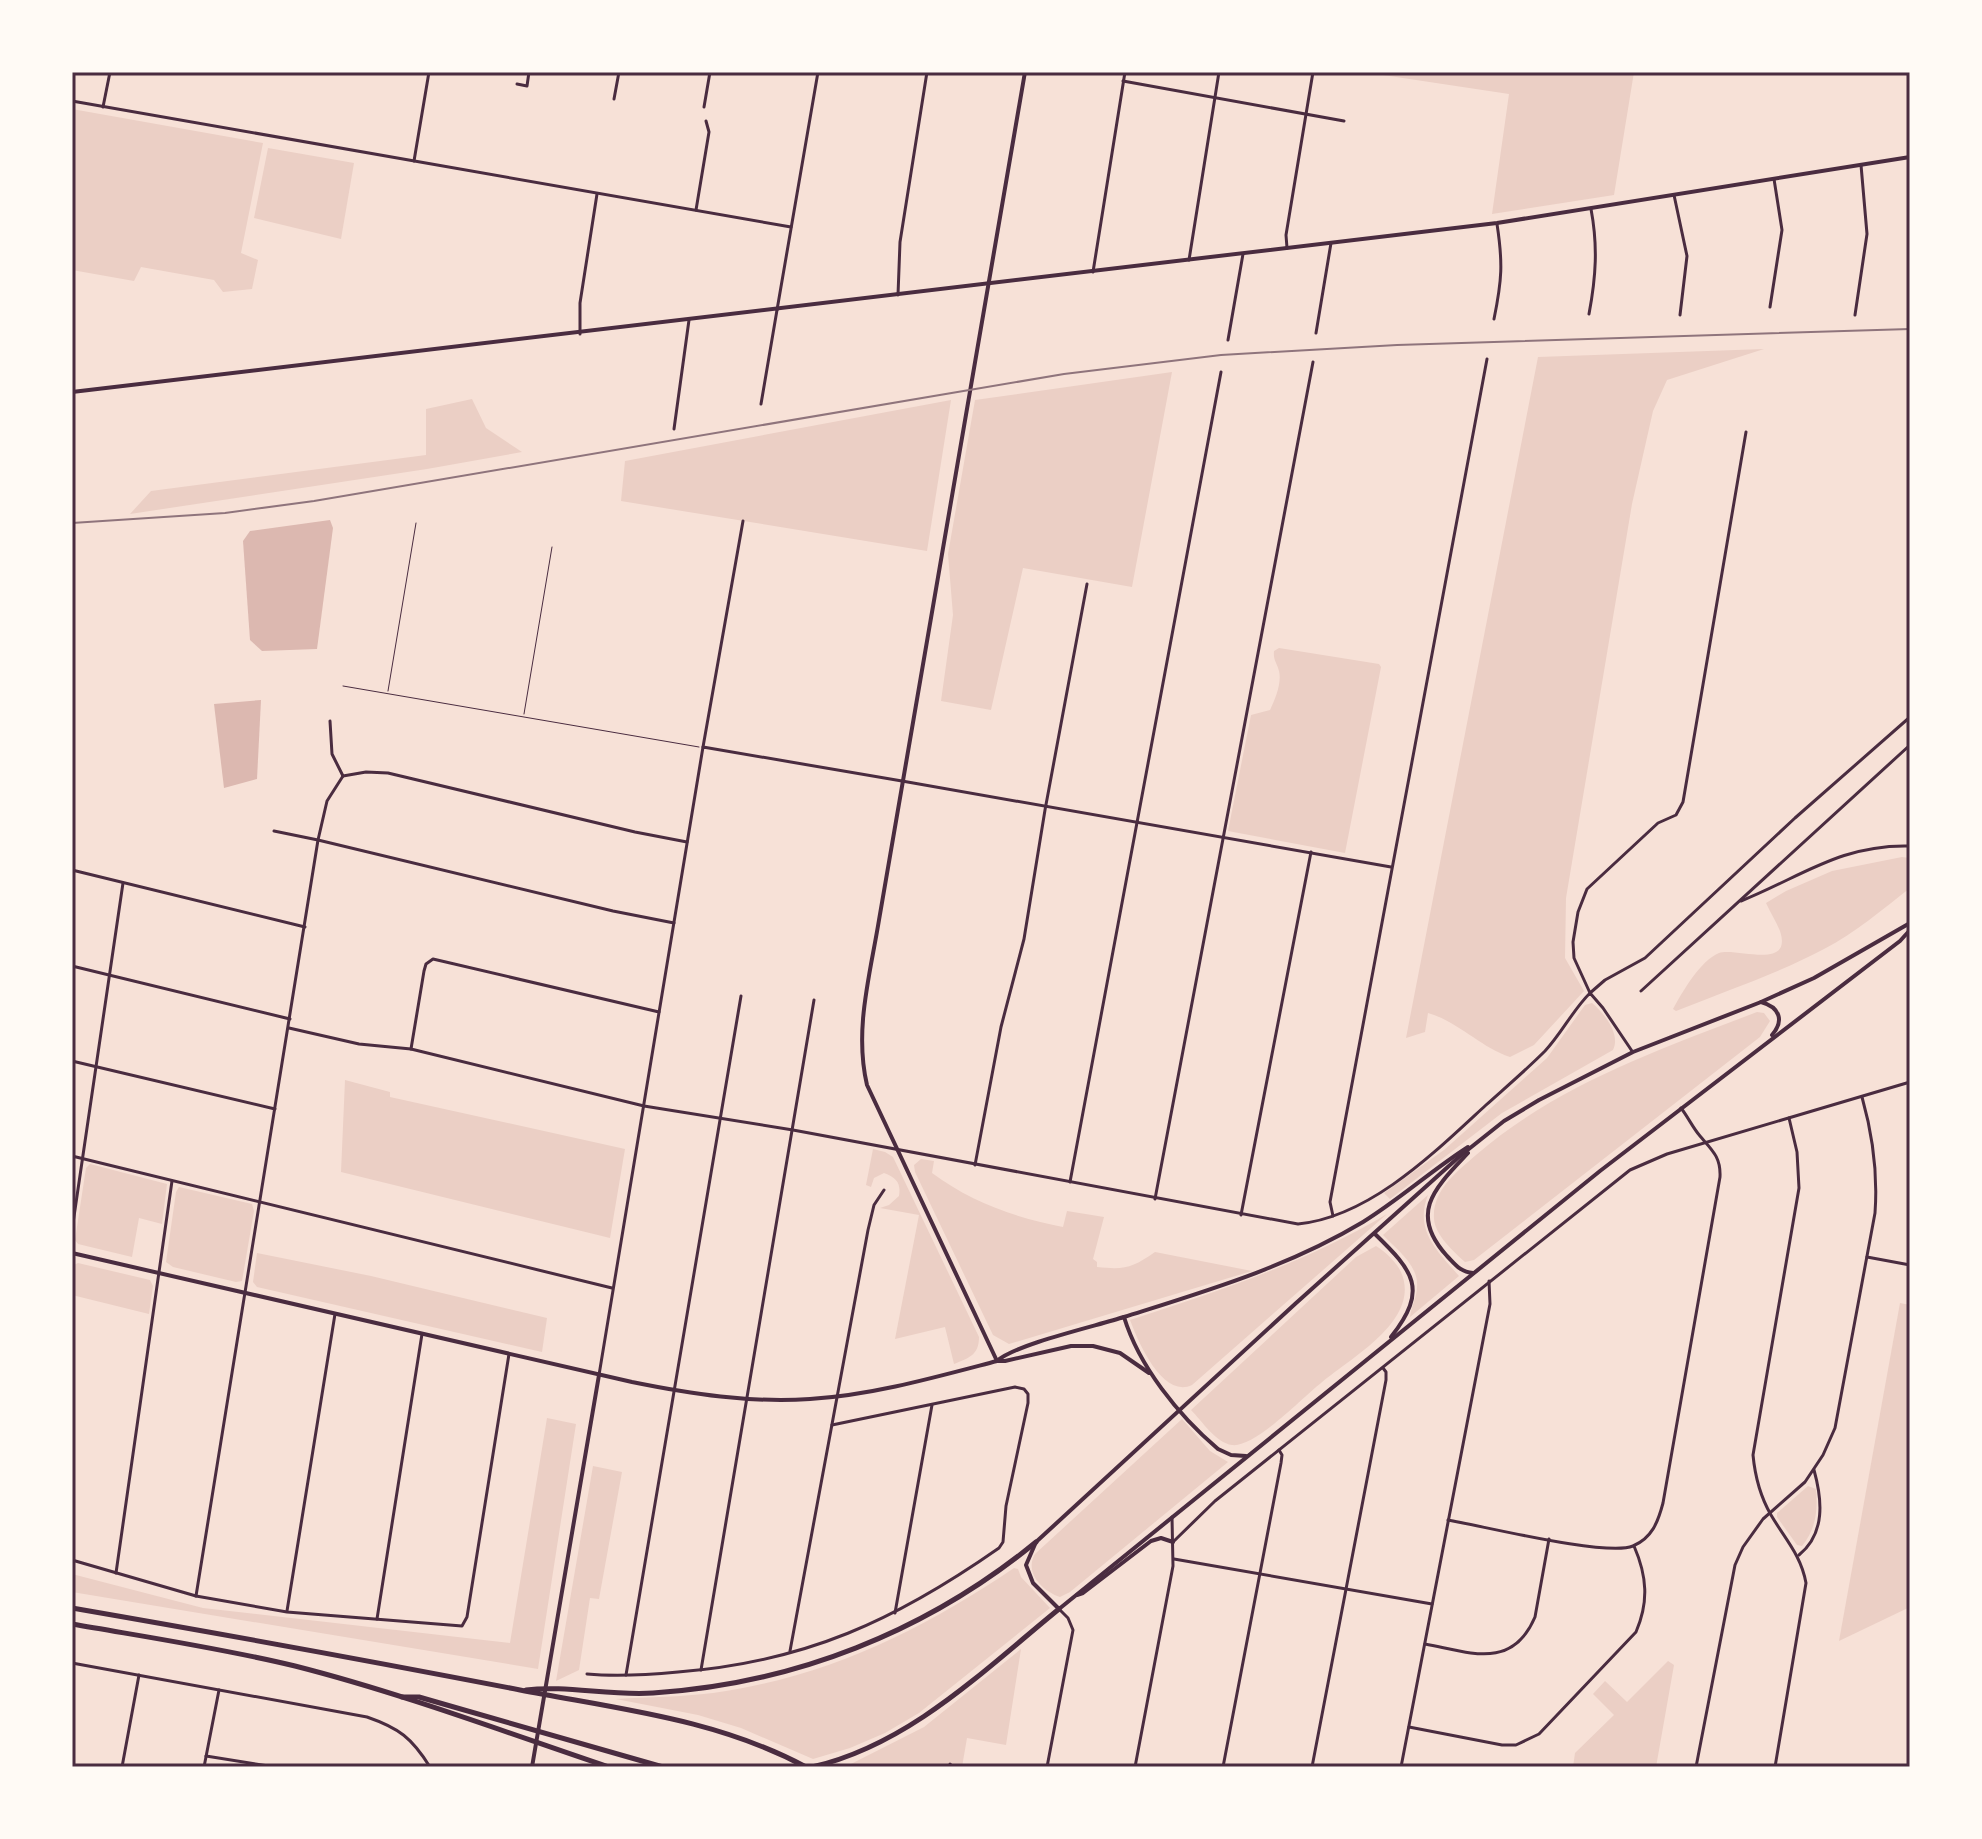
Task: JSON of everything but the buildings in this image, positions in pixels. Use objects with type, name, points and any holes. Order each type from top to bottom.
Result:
[{"type":"highway","points":[[521,1690],[542,1688],[617,1694],[661,1693],[724,1685],[799,1669],[881,1639],[928,1616],[977,1587],[1036,1542]]},
{"type":"highway","points":[[72,1608],[355,1658],[707,1726],[809,1767],[848,1756],[923,1717],[1059,1609]]},
{"type":"highway","points":[[72,1624],[258,1658],[397,1697],[609,1767]]},
{"type":"highway","points":[[397,1697],[419,1697],[663,1767]]},
{"type":"main road","points":[[997,1361],[867,1085],[860,1050],[865,1001],[902,781],[1025,72]]},
{"type":"main road","points":[[72,392],[1497,223],[1910,157]]},
{"type":"main road","points":[[997,1361],[1021,1349],[1249,1277],[1312,1249],[1384,1208],[1539,1100],[1633,1052],[1814,978],[1910,923]]},
{"type":"main road","points":[[1483,1137],[1036,1542],[1027,1557],[1026,1571],[1033,1583],[1059,1609],[1473,1273],[1910,930]]},
{"type":"main road","points":[[1761,1002],[1775,1007],[1780,1019],[1776,1030],[1765,1043]]},
{"type":"main road","points":[[1473,1273],[1461,1270],[1438,1246],[1432,1238],[1427,1218],[1429,1203],[1436,1189],[1483,1137]]},
{"type":"main road","points":[[1375,1234],[1403,1261],[1413,1282],[1406,1314],[1384,1345]]},
{"type":"main road","points":[[72,1253],[599,1375],[674,1391],[749,1399],[838,1396],[1071,1346],[1093,1346],[1120,1353],[1150,1375],[1218,1449],[1231,1455],[1246,1456]]},
{"type":"main road","points":[[1124,1317],[1132,1341],[1150,1375]]},
{"type":"main road","points":[[532,1767],[599,1375]]},
{"type":"main road","points":[[1075,1595],[1083,1593],[1154,1539],[1173,1544]]},
{"type":"street","points":[[103,107],[110,72]]},
{"type":"street","points":[[414,161],[429,72]]},
{"type":"street","points":[[527,86],[529,72]]},
{"type":"street","points":[[614,99],[619,72]]},
{"type":"street","points":[[704,107],[710,72]]},
{"type":"street","points":[[761,404],[818,72]]},
{"type":"street","points":[[898,295],[900,242],[927,72]]},
{"type":"street","points":[[1093,272],[1125,72]]},
{"type":"street","points":[[1189,260],[1219,72]]},
{"type":"street","points":[[1287,248],[1286,235],[1313,72]]},
{"type":"street","points":[[1123,81],[1344,121]]},
{"type":"street","points":[[517,84],[533,87]]},
{"type":"street","points":[[72,101],[791,227]]},
{"type":"street","points":[[696,210],[709,132],[706,121]]},
{"type":"street","points":[[1855,315],[1867,234],[1861,165]]},
{"type":"street","points":[[1770,307],[1782,230],[1774,179]]},
{"type":"street","points":[[580,334],[580,303],[597,194]]},
{"type":"street","points":[[1674,195],[1687,256],[1680,315]]},
{"type":"street","points":[[1589,314],[1596,275],[1591,209]]},
{"type":"street","points":[[1494,319],[1503,261],[1497,223]]},
{"type":"street","points":[[1316,333],[1331,243]]},
{"type":"street","points":[[1228,340],[1243,254]]},
{"type":"street","points":[[674,429],[689,320]]},
{"type":"street","points":[[1333,1217],[1330,1202],[1487,359]]},
{"type":"street","points":[[1155,1199],[1313,362]]},
{"type":"street","points":[[1070,1182],[1221,372]]},
{"type":"street","points":[[1633,1052],[1590,993],[1576,966],[1573,942],[1578,912],[1587,889],[1658,823],[1676,815],[1683,802],[1746,432]]},
{"type":"street","points":[[599,1375],[743,521]]},
{"type":"street","points":[[975,1165],[1001,1027],[1024,939],[1045,806],[1087,584]]},
{"type":"street","points":[[289,1028],[359,1044],[411,1049],[644,1106],[793,1130],[1298,1224],[1333,1217],[1372,1197],[1435,1152],[1544,1052],[1574,1009],[1590,993],[1605,980],[1645,958],[1795,818],[1910,717]]},
{"type":"street","points":[[330,721],[332,754],[343,776]]},
{"type":"street","points":[[1641,991],[1910,745]]},
{"type":"street","points":[[703,747],[1392,867]]},
{"type":"street","points":[[196,1596],[318,840],[327,801],[343,776],[366,772],[388,773],[687,842]]},
{"type":"street","points":[[274,831],[674,923]]},
{"type":"street","points":[[1736,903],[1839,856],[1868,849],[1910,846]]},
{"type":"street","points":[[1241,1215],[1311,852]]},
{"type":"street","points":[[72,870],[305,927]]},
{"type":"street","points":[[72,1230],[123,883]]},
{"type":"street","points":[[411,1049],[424,971],[426,964],[433,959],[659,1012]]},
{"type":"street","points":[[72,966],[290,1019]]},
{"type":"street","points":[[625,1676],[741,996]]},
{"type":"street","points":[[701,1670],[814,1000]]},
{"type":"street","points":[[72,1061],[276,1109]]},
{"type":"street","points":[[1173,1544],[1215,1501],[1630,1170],[1656,1157],[1910,1082]]},
{"type":"street","points":[[1696,1767],[1735,1565],[1743,1547],[1770,1513],[1798,1489],[1814,1470],[1835,1428],[1867,1257],[1877,1184],[1873,1135],[1862,1097]]},
{"type":"street","points":[[1448,1520],[1607,1550],[1634,1546],[1654,1529],[1663,1503],[1720,1177],[1718,1159],[1681,1108]]},
{"type":"street","points":[[1775,1767],[1806,1583],[1799,1555],[1770,1513],[1757,1483],[1754,1442],[1799,1188],[1797,1152],[1789,1118]]},
{"type":"street","points":[[72,1156],[613,1288]]},
{"type":"street","points":[[115,1574],[172,1181]]},
{"type":"street","points":[[790,1653],[868,1230],[874,1205],[884,1190]]},
{"type":"street","points":[[1867,1257],[1910,1265]]},
{"type":"street","points":[[1401,1767],[1490,1304],[1489,1281]]},
{"type":"street","points":[[287,1612],[335,1314]]},
{"type":"street","points":[[377,1619],[422,1334]]},
{"type":"street","points":[[72,1560],[196,1596],[287,1612],[462,1626],[467,1617],[509,1354]]},
{"type":"street","points":[[1312,1767],[1386,1380],[1383,1368]]},
{"type":"street","points":[[587,1674],[625,1676],[701,1670],[790,1653],[828,1642],[895,1613],[943,1587],[999,1548],[1003,1542],[1006,1506],[1028,1394],[1024,1389],[1015,1387],[832,1425]]},
{"type":"street","points":[[895,1613],[932,1405]]},
{"type":"street","points":[[1223,1767],[1282,1458],[1279,1450]]},
{"type":"street","points":[[1799,1555],[1812,1538],[1821,1508],[1814,1470]]},
{"type":"street","points":[[1135,1767],[1174,1559],[1172,1517]]},
{"type":"street","points":[[1425,1644],[1488,1654],[1506,1651],[1518,1644],[1535,1617],[1549,1539]]},
{"type":"street","points":[[1409,1727],[1502,1745],[1516,1745],[1539,1734],[1636,1632],[1644,1610],[1646,1589],[1642,1565],[1634,1546]]},
{"type":"street","points":[[1174,1559],[1432,1604]]},
{"type":"street","points":[[1047,1767],[1072,1637],[1072,1624],[1059,1609]]},
{"type":"street","points":[[72,1663],[353,1714],[392,1725],[418,1747],[430,1767]]},
{"type":"street","points":[[122,1767],[139,1675]]},
{"type":"street","points":[[204,1767],[219,1690]]},
{"type":"street","points":[[206,1756],[275,1767]]},
{"type":"lane","points":[[388,693],[416,523]]},
{"type":"lane","points":[[524,716],[552,547]]},
{"type":"lane","points":[[343,686],[703,747]]},
{"type":"shaded area","points":[[1363,72],[1634,72],[1614,195],[1492,214],[1509,94]]},
{"type":"shaded area","points":[[72,109],[263,143],[241,253],[258,260],[252,289],[223,292],[214,280],[141,267],[134,281],[72,270]]},
{"type":"shaded area","points":[[268,148],[354,163],[341,239],[254,218]]},
{"type":"shaded area","points":[[1764,349],[1667,380],[1653,411],[1632,504],[1566,898],[1565,958],[1584,991],[1534,1045],[1510,1057],[1450,1022],[1428,1013],[1425,1032],[1406,1038],[1538,357]]},
{"type":"shaded area","points":[[1172,372],[1132,587],[1023,568],[991,710],[941,701],[953,615],[948,554],[975,400]]},
{"type":"shaded area","points":[[472,399],[486,428],[522,452],[130,514],[151,491],[426,455],[426,409]]},
{"type":"shaded area","points":[[951,400],[927,551],[621,501],[625,461]]},
{"type":"shaded area","points":[[330,520],[333,528],[317,649],[262,651],[250,640],[243,541],[250,531]]},
{"type":"shaded area","points":[[1279,648],[1379,664],[1381,667],[1345,853],[1228,831],[1251,715],[1270,710],[1278,691],[1280,676],[1274,651]]},
{"type":"shaded area","points":[[261,700],[257,779],[224,788],[214,704]]},
{"type":"shaded area","points":[[1910,858],[1910,888],[1847,936],[1769,974],[1676,1011],[1673,1009],[1699,969],[1719,953],[1761,955],[1778,950],[1782,943],[1780,931],[1766,903],[1832,871]]},
{"type":"shaded area","points":[[1592,1003],[1613,1031],[1613,1050],[1502,1113],[1390,1199],[1384,1193],[1444,1150],[1547,1058],[1585,1005]]},
{"type":"shaded area","points":[[1757,1012],[1764,1013],[1770,1021],[1760,1037],[1474,1260],[1465,1262],[1441,1237],[1435,1225],[1434,1209],[1441,1190],[1461,1168],[1507,1130],[1540,1108],[1610,1072]]},
{"type":"shaded area","points":[[345,1080],[390,1092],[390,1097],[625,1149],[610,1238],[341,1172]]},
{"type":"shaded area","points":[[873,1149],[893,1157],[979,1337],[975,1352],[969,1358],[954,1364],[945,1327],[895,1339],[919,1215],[880,1208],[899,1196],[899,1184],[884,1173],[874,1178],[871,1187],[866,1185]]},
{"type":"shaded area","points":[[921,1159],[934,1161],[932,1173],[947,1183],[1011,1214],[1063,1227],[1067,1211],[1104,1217],[1093,1259],[1097,1267],[1128,1267],[1155,1252],[1252,1271],[1009,1344],[993,1335],[915,1172],[914,1165]]},
{"type":"shaded area","points":[[90,1164],[167,1184],[162,1224],[139,1218],[132,1257],[78,1244],[75,1240],[86,1168]]},
{"type":"shaded area","points":[[179,1187],[252,1204],[254,1211],[242,1281],[173,1267],[166,1262]]},
{"type":"shaded area","points":[[1428,1195],[1424,1208],[1426,1229],[1436,1249],[1459,1276],[1410,1317],[1417,1279],[1406,1258],[1383,1235]]},
{"type":"shaded area","points":[[1387,1214],[1192,1385],[1181,1387],[1171,1384],[1161,1376],[1145,1353],[1130,1320],[1293,1262]]},
{"type":"shaded area","points":[[1376,1246],[1401,1272],[1405,1290],[1393,1322],[1365,1350],[1253,1439],[1232,1445],[1215,1436],[1191,1410],[1356,1257]]},
{"type":"shaded area","points":[[257,1253],[371,1276],[547,1318],[542,1352],[257,1287],[253,1282]]},
{"type":"shaded area","points":[[78,1263],[150,1280],[153,1286],[149,1314],[72,1295],[72,1266]]},
{"type":"shaded area","points":[[1900,1303],[1910,1305],[1910,1607],[1839,1641]]},
{"type":"shaded area","points":[[547,1418],[576,1424],[538,1669],[72,1592],[72,1574],[203,1608],[510,1643]]},
{"type":"shaded area","points":[[1182,1419],[1210,1451],[1228,1462],[1070,1592],[1060,1597],[1041,1586],[1033,1574],[1035,1554]]},
{"type":"shaded area","points":[[593,1466],[622,1472],[599,1599],[590,1598],[579,1670],[556,1681]]},
{"type":"shaded area","points":[[1808,1486],[1816,1489],[1816,1512],[1813,1526],[1802,1546],[1797,1545],[1777,1513]]},
{"type":"shaded area","points":[[1014,1568],[1050,1608],[919,1713],[885,1733],[850,1748],[813,1759],[741,1728],[698,1715],[616,1699],[713,1693],[795,1676],[908,1631]]},
{"type":"shaded area","points":[[1021,1649],[1006,1745],[967,1738],[962,1767],[845,1767],[924,1727]]},
{"type":"shaded area","points":[[1668,1661],[1674,1665],[1656,1767],[1573,1767],[1575,1753],[1614,1715],[1593,1694],[1605,1681],[1627,1702]]},
{"type":"railway","points":[[72,523],[225,513],[314,501],[1064,374],[1221,355],[1397,345],[1910,329]]}]
